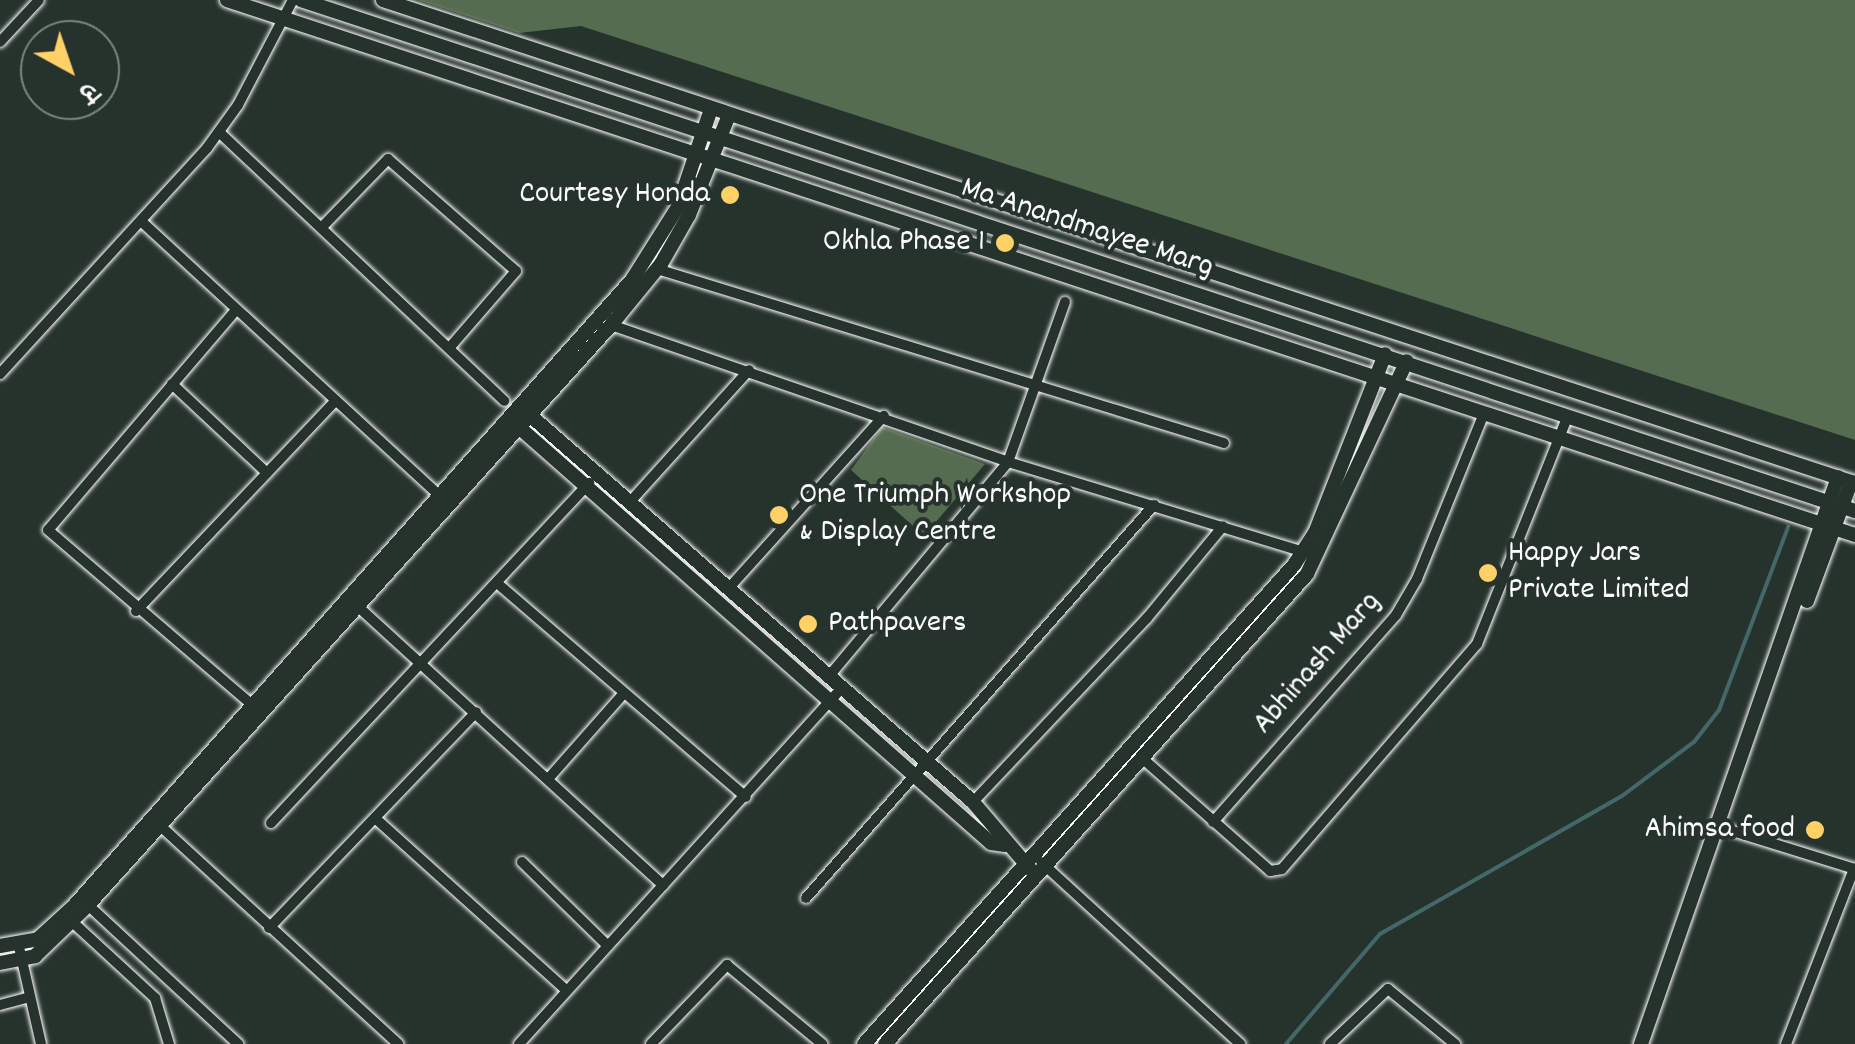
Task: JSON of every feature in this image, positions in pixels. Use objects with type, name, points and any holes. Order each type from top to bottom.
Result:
[{"type":"street","points":[[0,42],[38,0]]},
{"type":"street","points":[[228,0],[713,164],[1855,535]]},
{"type":"street","points":[[0,374],[220,132],[294,0]]},
{"type":"street","name":"Ma Anandmayee Marg","points":[[301,0],[1843,507]]},
{"type":"street","name":"Ma Anandmayee Marg","points":[[383,0],[1848,481]]},
{"type":"street","points":[[0,946],[19,947],[88,905],[154,820],[519,417],[649,259],[678,207],[711,109]]},
{"type":"street","points":[[0,962],[21,964],[68,918],[252,705],[353,601],[440,496],[611,325],[657,268],[713,164],[729,116]]},
{"type":"street","points":[[220,132],[452,345],[585,488],[926,761],[1004,832],[1005,845]]},
{"type":"street","points":[[324,226],[388,160],[516,270],[452,345]]},
{"type":"street","points":[[142,222],[440,496]]},
{"type":"street","points":[[657,268],[1224,443]]},
{"type":"street","points":[[830,676],[1008,462],[1064,302]]},
{"type":"street","points":[[236,310],[48,525],[50,535],[136,612],[252,705]]},
{"type":"street","points":[[611,325],[884,416],[1008,462],[1320,557]]},
{"type":"street","points":[[884,1044],[1304,552],[1384,354]]},
{"type":"street","points":[[864,1044],[1142,758],[1320,557],[1407,361]]},
{"type":"street","points":[[628,502],[749,370]]},
{"type":"street","points":[[172,384],[267,472]]},
{"type":"street","points":[[136,612],[335,401]]},
{"type":"street","name":"Abhinash Marg","points":[[1213,822],[1396,615],[1418,579],[1484,414]]},
{"type":"street","points":[[1142,758],[1270,871],[1282,869],[1477,644],[1568,415]]},
{"type":"street","points":[[728,589],[884,416]]},
{"type":"street","points":[[519,417],[596,474],[830,676],[838,693],[915,774],[991,844],[1005,845],[1034,865],[1240,1044]]},
{"type":"street","points":[[271,823],[596,474]]},
{"type":"street","points":[[1641,1044],[1830,527],[1843,507],[1848,481]]},
{"type":"street","points":[[806,898],[1154,505]]},
{"type":"street","points":[[972,802],[1146,618],[1223,526]]},
{"type":"street","points":[[1649,1044],[1830,527]]},
{"type":"street","points":[[497,582],[746,796]]},
{"type":"street","points":[[353,601],[663,886]]},
{"type":"street","points":[[548,779],[624,693]]},
{"type":"street","points":[[519,1044],[838,693]]},
{"type":"street","points":[[269,928],[476,712]]},
{"type":"street","points":[[375,818],[567,992]]},
{"type":"street","points":[[154,820],[398,1044]]},
{"type":"street","points":[[1726,829],[1854,869],[1786,1044]]},
{"type":"street","points":[[522,862],[608,946]]},
{"type":"street","points":[[88,905],[238,1044]]},
{"type":"street","points":[[68,918],[156,998],[169,1044]]},
{"type":"street","points":[[19,947],[41,1044]]},
{"type":"street","points":[[652,1044],[727,965],[822,1044]]},
{"type":"street","points":[[1330,1044],[1388,990],[1455,1044]]},
{"type":"street","points":[[0,1005],[30,997]]},
{"type":"green space","points":[[418,0],[1855,0],[1855,440],[581,26],[519,33]]},
{"type":"green space","points":[[882,427],[985,464],[924,536],[851,470]]},
{"type":"waterway","points":[[1286,1044],[1380,934],[1622,796],[1694,742],[1719,710],[1788,527]]},
{"type":"place","name":"Courtesy Honda","points":[[730,195]]},
{"type":"place","name":"Okhla Phase 1","points":[[1005,243]]},
{"type":"place","name":"One Triumph Workshop & Display Centre","points":[[779,515]]},
{"type":"place","name":"Happy Jars Private Limited","points":[[1488,573]]},
{"type":"place","name":"Pathpavers","points":[[808,624]]},
{"type":"place","name":"Ahimsa food","points":[[1815,830]]}]
